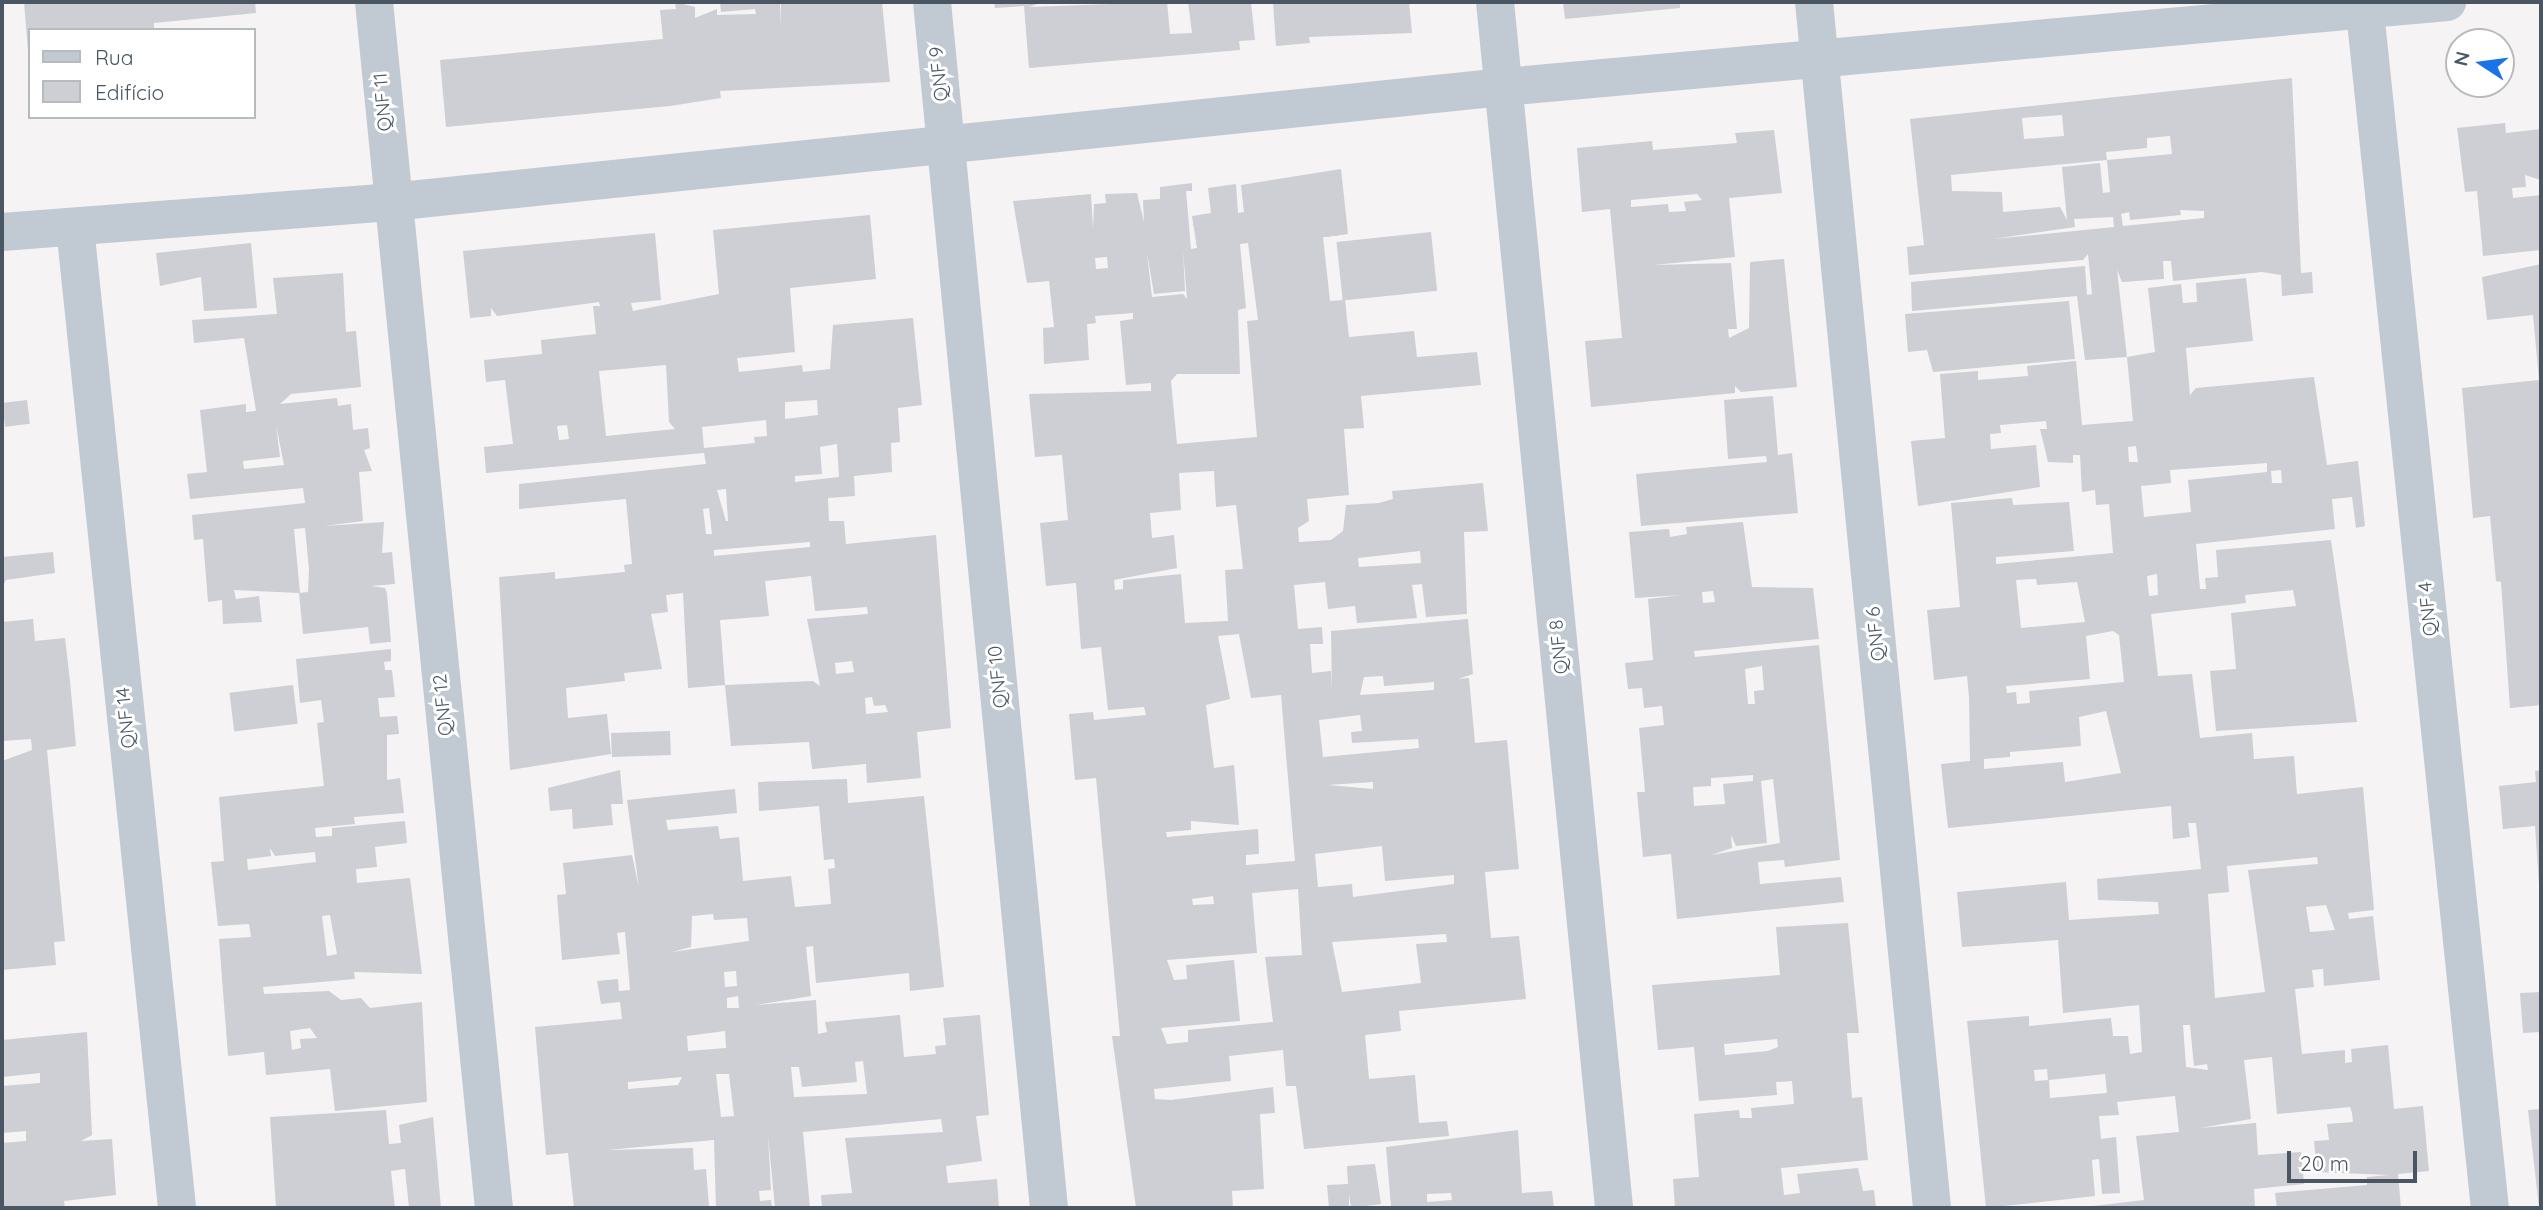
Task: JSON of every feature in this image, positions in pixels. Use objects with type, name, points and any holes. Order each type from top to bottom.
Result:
[{"type":"street","name":"QNF 11","points":[[373,2],[391,202]]},
{"type":"street","name":"QNF 9","points":[[932,2],[947,146]]},
{"type":"street","name":"QNF 8","points":[[1495,2],[1614,1208]]},
{"type":"street","name":"QNF 6","points":[[1814,2],[1932,1208]]},
{"type":"street","points":[[2,232],[391,202],[1504,87],[1820,60],[2365,5],[2447,2]]},
{"type":"street","name":"QNF 4","points":[[2365,5],[2490,1208]]},
{"type":"street","name":"QNF 10","points":[[947,146],[1049,1208]]},
{"type":"street","name":"QNF 12","points":[[391,202],[494,1208]]},
{"type":"street","name":"QNF 14","points":[[75,227],[177,1208]]},
{"type":"building","points":[[24,2],[255,2],[256,13],[154,23],[154,28],[28,28],[28,51]]},
{"type":"building","points":[[675,2],[695,7],[695,18],[717,9],[717,15],[756,14],[755,9],[721,12],[720,2],[780,2],[780,27],[781,2],[882,2],[890,82],[720,91],[721,98],[670,106],[446,127],[440,60],[663,39],[660,10],[676,9]]},
{"type":"building","points":[[994,2],[1043,2],[1029,7],[1167,2],[1170,34],[1192,33],[1188,2],[1251,2],[1255,40],[1239,41],[1240,50],[1029,68],[1024,6],[995,8]]},
{"type":"building","points":[[1273,2],[1409,2],[1412,33],[1309,37],[1310,43],[1276,46]]},
{"type":"building","points":[[1563,2],[1680,2],[1680,8],[1565,19]]},
{"type":"building","points":[[2292,78],[2301,273],[2312,272],[2313,293],[2282,296],[2281,275],[2262,272],[2173,281],[2171,261],[2163,261],[2164,279],[2122,282],[2117,270],[2127,357],[2085,360],[2077,296],[1912,311],[1911,282],[2085,266],[2087,295],[2092,294],[2088,254],[2083,260],[1909,275],[1907,247],[1924,245],[1910,119]],"holes":[[[2062,115],[2064,136],[2024,139],[2022,118]],[[2170,136],[2172,154],[2107,160],[2106,152],[2147,148],[2147,138]],[[2107,160],[2110,192],[2103,193],[2100,163],[2062,167],[2067,220],[2060,207],[2003,212],[2002,192],[1952,191],[1951,175]],[[2180,210],[2204,211],[2204,218],[2123,226],[2121,214],[2129,212],[2130,220],[2181,215]],[[2113,217],[2114,227],[1993,239],[2075,227],[2074,219]]]},
{"type":"building","points":[[2505,123],[2506,133],[2541,129],[2541,180],[2525,175],[2526,187],[2512,188],[2513,198],[2541,195],[2541,250],[2483,256],[2477,191],[2465,192],[2457,128]]},
{"type":"building","points":[[1774,130],[1782,193],[1729,198],[1735,257],[1654,265],[1731,263],[1737,329],[1728,329],[1729,338],[1749,328],[1750,262],[1784,259],[1797,387],[1741,392],[1735,386],[1735,393],[1591,407],[1585,341],[1622,338],[1610,209],[1582,212],[1577,148],[1652,141],[1653,150],[1737,143],[1735,133]],"holes":[[[1697,194],[1702,200],[1684,202],[1686,211],[1669,212],[1668,204],[1631,207],[1631,200]]]},
{"type":"building","points":[[1341,169],[1348,234],[1323,237],[1330,301],[1345,300],[1349,337],[1414,331],[1417,357],[1477,352],[1481,385],[1361,396],[1364,428],[1344,429],[1349,495],[1307,499],[1309,521],[1298,528],[1299,542],[1331,540],[1343,531],[1346,505],[1379,503],[1393,499],[1392,491],[1483,483],[1488,531],[1464,532],[1467,614],[1426,617],[1422,584],[1412,585],[1417,618],[1357,623],[1355,606],[1328,609],[1325,582],[1294,585],[1298,629],[1322,627],[1323,644],[1310,644],[1312,673],[1331,671],[1332,691],[1331,631],[1468,619],[1473,674],[1458,679],[1469,678],[1475,743],[1507,740],[1519,869],[1485,872],[1491,938],[1519,936],[1526,999],[1399,1011],[1401,1031],[1365,1035],[1369,1079],[1415,1075],[1419,1123],[1447,1121],[1449,1136],[1304,1149],[1296,1086],[1286,1086],[1283,1050],[1229,1056],[1231,1081],[1154,1089],[1155,1099],[1171,1100],[1273,1087],[1275,1113],[1260,1114],[1264,1189],[1232,1191],[1233,1208],[1136,1208],[1112,1036],[1120,1036],[1096,778],[1075,780],[1069,714],[1093,712],[1094,720],[1146,715],[1144,707],[1108,710],[1101,647],[1081,649],[1076,583],[1046,586],[1040,523],[1068,520],[1062,455],[1035,457],[1029,394],[1151,391],[1151,383],[1126,385],[1120,321],[1133,319],[1133,313],[1095,316],[1096,323],[1087,324],[1089,360],[1044,364],[1043,328],[1054,327],[1049,281],[1027,283],[1013,201],[1091,194],[1093,228],[1094,204],[1106,203],[1105,194],[1137,193],[1144,222],[1143,200],[1160,199],[1160,187],[1192,183],[1192,191],[1186,191],[1191,249],[1197,248],[1192,216],[1211,213],[1208,188],[1236,184],[1238,213],[1244,212],[1241,185]],"holes":[[[1248,243],[1258,320],[1247,321],[1257,437],[1177,444],[1171,381],[1177,374],[1240,374],[1238,310],[1246,308],[1240,244]],[[1183,250],[1187,299],[1183,294],[1152,297],[1147,253],[1154,294],[1185,291]],[[1107,257],[1108,268],[1096,269],[1095,258]],[[1214,471],[1216,507],[1236,505],[1243,569],[1225,570],[1228,621],[1185,623],[1181,574],[1123,580],[1123,589],[1115,590],[1114,580],[1177,568],[1174,535],[1152,538],[1150,513],[1181,510],[1179,473]],[[1420,551],[1421,563],[1359,567],[1358,558]],[[1239,634],[1251,698],[1281,695],[1295,861],[1246,865],[1246,855],[1259,854],[1258,829],[1167,837],[1166,832],[1191,830],[1191,821],[1239,825],[1234,765],[1214,768],[1206,705],[1230,699],[1218,636]],[[1383,676],[1384,686],[1434,682],[1434,690],[1360,695],[1364,677]],[[1360,715],[1362,731],[1351,732],[1352,743],[1418,739],[1419,748],[1323,757],[1319,720]],[[1373,782],[1373,789],[1328,785]],[[1382,846],[1385,881],[1454,875],[1454,884],[1353,897],[1352,884],[1318,887],[1315,854]],[[1298,889],[1302,955],[1265,957],[1273,1022],[1188,1030],[1188,1042],[1167,1044],[1161,1028],[1240,1021],[1234,960],[1186,965],[1187,979],[1174,980],[1167,960],[1257,953],[1252,893]],[[1213,896],[1214,904],[1193,905],[1192,899]],[[1446,934],[1447,942],[1416,944],[1421,983],[1342,992],[1332,942]]]},
{"type":"building","points":[[870,215],[876,279],[790,288],[795,352],[737,358],[739,372],[802,365],[803,372],[830,369],[833,325],[913,318],[922,405],[898,408],[900,442],[891,443],[892,472],[854,476],[855,496],[828,498],[829,521],[844,521],[846,544],[936,535],[951,728],[917,732],[921,778],[867,783],[866,764],[812,769],[809,742],[731,746],[725,685],[688,688],[683,593],[666,595],[668,612],[651,614],[662,669],[624,673],[625,681],[566,688],[568,718],[607,714],[611,754],[510,770],[499,577],[555,572],[555,579],[625,572],[624,565],[632,564],[626,499],[519,509],[519,484],[706,464],[704,453],[486,473],[484,447],[513,444],[505,380],[486,382],[484,360],[542,354],[541,340],[596,334],[593,306],[600,306],[599,302],[497,316],[491,308],[491,316],[470,318],[463,251],[655,233],[661,300],[631,303],[633,311],[719,294],[713,230]],"holes":[[[666,365],[669,422],[675,429],[606,436],[599,371]],[[817,400],[818,415],[785,419],[785,402]],[[766,420],[767,436],[754,437],[755,443],[704,448],[702,427]],[[567,425],[569,439],[559,440],[557,426]],[[837,444],[839,477],[795,482],[795,476],[822,474],[820,447]],[[726,489],[726,521],[717,490]],[[709,508],[712,534],[706,534],[703,509]],[[810,542],[810,547],[714,556],[714,550]],[[811,576],[815,611],[867,607],[868,614],[807,619],[820,686],[813,681],[725,685],[720,620],[769,616],[765,581]],[[852,661],[854,672],[836,674],[835,663]],[[872,697],[874,706],[885,705],[888,712],[866,714],[865,698]]]},
{"type":"building","points":[[1431,232],[1437,291],[1343,301],[1337,242]]},
{"type":"building","points":[[251,243],[257,308],[204,311],[201,277],[160,286],[156,253]]},
{"type":"building","points":[[2541,264],[2541,705],[2510,708],[2501,582],[2496,581],[2490,516],[2473,518],[2462,388],[2539,380],[2533,315],[2487,320],[2482,277]]},
{"type":"building","points":[[343,273],[346,332],[356,331],[361,387],[291,394],[280,404],[337,398],[338,406],[351,404],[353,430],[368,428],[370,448],[364,450],[372,471],[359,472],[363,521],[324,526],[384,522],[382,553],[392,552],[395,584],[371,586],[385,588],[391,642],[370,644],[368,627],[303,634],[299,593],[234,590],[236,599],[259,596],[262,622],[223,624],[222,600],[208,602],[203,539],[194,540],[192,515],[305,503],[303,488],[190,499],[187,474],[207,472],[200,410],[246,404],[246,412],[256,411],[244,338],[194,343],[192,320],[277,314],[273,278]],"holes":[[[276,425],[284,465],[244,469],[243,461],[280,457]],[[305,528],[308,592],[300,593],[294,529]]]},
{"type":"building","points":[[2246,278],[2253,341],[2186,348],[2190,395],[2196,388],[2314,377],[2327,465],[2358,461],[2365,526],[2356,528],[2352,497],[2332,499],[2335,529],[2196,544],[2200,589],[2206,589],[2205,578],[2218,577],[2216,550],[2331,540],[2357,722],[2216,731],[2210,671],[2236,669],[2231,613],[2296,606],[2293,590],[2245,595],[2246,603],[2151,614],[2158,676],[2192,674],[2200,738],[2252,733],[2254,759],[2294,756],[2297,794],[2363,787],[2374,910],[2348,913],[2349,919],[2373,916],[2380,980],[2324,986],[2323,969],[2312,970],[2314,987],[2295,989],[2302,1054],[2345,1050],[2345,1063],[2352,1062],[2351,1049],[2388,1045],[2394,1109],[2423,1106],[2429,1171],[2398,1174],[2401,1208],[2277,1208],[2275,1193],[2367,1185],[2367,1177],[2389,1175],[2317,1172],[2314,1141],[2329,1140],[2327,1124],[2353,1122],[2350,1107],[2277,1114],[2272,1057],[2244,1060],[2251,1119],[2200,1128],[2256,1123],[2258,1155],[2301,1152],[2304,1184],[2254,1189],[2255,1208],[2076,1208],[2144,1200],[2136,1136],[2179,1132],[2175,1096],[2117,1102],[2119,1115],[2099,1116],[2101,1139],[2116,1137],[2120,1193],[2102,1194],[2099,1159],[2092,1160],[2095,1196],[1986,1208],[1967,1021],[2029,1016],[2029,1026],[2111,1018],[2113,1036],[2128,1036],[2130,1054],[2142,1052],[2139,1005],[2063,1013],[2058,940],[1962,947],[1957,892],[2066,882],[2069,920],[2159,914],[2158,902],[2098,900],[2097,879],[2201,869],[2196,823],[2188,823],[2190,837],[2173,839],[2171,806],[1948,828],[1941,764],[1970,761],[1967,676],[1934,680],[1927,610],[1960,607],[1951,503],[2012,498],[2013,505],[2069,502],[2074,551],[1996,557],[1996,564],[2113,553],[2109,504],[2096,505],[2095,490],[2082,492],[2080,455],[2073,455],[2073,463],[2048,462],[2040,429],[2047,429],[2046,421],[2000,425],[2001,433],[1990,434],[1991,449],[2036,445],[2040,487],[1918,506],[1911,441],[1945,438],[1940,374],[1978,371],[1978,380],[2028,376],[2027,366],[2076,361],[2082,425],[2133,421],[2127,357],[2155,352],[2148,288],[2181,284],[2183,303],[2197,302],[2196,283]],"holes":[[[2136,446],[2138,462],[2129,462],[2128,447]],[[2267,463],[2267,472],[2188,480],[2191,512],[2144,517],[2141,486],[2171,483],[2170,470]],[[2281,470],[2282,483],[2272,483],[2271,471]],[[2157,574],[2158,595],[2149,596],[2147,576]],[[2036,579],[2037,585],[2077,582],[2085,622],[2021,628],[2016,580]],[[2113,631],[2119,635],[2124,682],[2029,691],[2030,703],[2017,704],[2016,692],[2007,693],[2006,686],[2090,679],[2086,636]],[[2106,711],[2121,773],[2065,782],[2063,762],[1984,769],[1984,759],[2010,757],[2010,752],[2081,746],[2079,717]],[[2317,857],[2318,864],[2248,870],[2265,992],[2215,998],[2208,894],[2229,892],[2227,866]],[[2326,905],[2335,930],[2310,932],[2306,907]],[[2183,1025],[2190,1025],[2194,1066],[2207,1064],[2208,1070],[2186,1067]],[[2047,1069],[2048,1080],[2035,1081],[2034,1070]],[[2105,1074],[2107,1093],[2050,1098],[2049,1080]]]},
{"type":"building","points":[[2069,301],[2075,359],[1933,372],[1927,350],[1908,352],[1905,314]]},
{"type":"building","points":[[1773,396],[1778,455],[1792,453],[1798,513],[1641,526],[1636,474],[1767,462],[1766,456],[1728,459],[1724,400]]},
{"type":"building","points":[[27,400],[30,424],[5,427],[2,403]]},
{"type":"building","points":[[1743,522],[1752,587],[1813,588],[1819,639],[1694,651],[1695,657],[1819,645],[1840,860],[1785,867],[1784,860],[1758,862],[1760,884],[1841,877],[1844,902],[1677,919],[1671,854],[1643,857],[1637,792],[1645,792],[1639,728],[1664,725],[1662,706],[1644,708],[1642,688],[1628,689],[1625,663],[1653,660],[1648,599],[1681,595],[1635,598],[1629,532],[1669,529],[1670,537],[1687,534],[1686,527]],"holes":[[[1713,591],[1715,602],[1703,603],[1702,592]],[[1762,666],[1764,690],[1754,691],[1755,704],[1748,704],[1745,669]],[[1753,775],[1753,781],[1723,784],[1725,804],[1694,806],[1693,787],[1711,786],[1711,778]],[[1773,779],[1780,843],[1711,855],[1732,848],[1731,835],[1736,846],[1767,843],[1761,781]]]},
{"type":"building","points":[[53,552],[55,573],[6,580],[2,587],[2,557]]},
{"type":"building","points":[[33,619],[35,641],[65,638],[70,681],[76,746],[47,750],[65,941],[54,942],[56,965],[2,970],[2,761],[32,750],[31,739],[2,741],[2,622]]},
{"type":"building","points":[[391,649],[391,661],[384,662],[385,670],[392,670],[395,697],[378,698],[380,717],[397,716],[399,734],[387,735],[387,780],[400,778],[404,813],[354,817],[355,824],[315,828],[316,837],[332,836],[332,828],[405,821],[407,843],[375,847],[377,867],[356,869],[357,883],[410,878],[422,974],[354,972],[355,979],[263,987],[264,994],[329,991],[341,1000],[361,998],[370,1008],[422,1002],[427,1102],[335,1111],[330,1069],[266,1075],[264,1052],[228,1056],[219,939],[251,937],[249,924],[218,926],[211,862],[224,861],[219,797],[324,786],[317,723],[324,722],[321,700],[300,703],[296,659]],"holes":[[[270,848],[275,856],[315,852],[316,862],[248,870],[247,859],[271,856]],[[330,915],[337,954],[327,956],[322,916]],[[310,1028],[317,1038],[300,1039],[301,1048],[292,1050],[290,1031]]]},
{"type":"building","points":[[293,685],[298,724],[234,732],[229,693]]},
{"type":"building","points":[[670,731],[671,755],[612,757],[611,733]]},
{"type":"building","points":[[620,770],[623,804],[611,804],[613,825],[573,829],[572,809],[550,811],[548,788]]},
{"type":"building","points":[[2541,770],[2539,885],[2535,826],[2503,829],[2499,786],[2536,782],[2535,771]]},
{"type":"building","points":[[847,779],[848,803],[924,796],[944,987],[910,991],[909,973],[816,983],[813,946],[806,947],[811,996],[755,1005],[816,1000],[818,1034],[827,1032],[825,1022],[900,1015],[904,1057],[936,1054],[935,1046],[946,1045],[943,1018],[980,1015],[989,1115],[976,1116],[982,1161],[946,1166],[948,1183],[997,1179],[999,1208],[822,1208],[821,1195],[852,1193],[845,1138],[943,1132],[941,1119],[803,1132],[810,1208],[775,1208],[768,1135],[771,1190],[759,1191],[760,1201],[771,1200],[772,1208],[716,1208],[714,1140],[607,1150],[693,1148],[694,1170],[706,1169],[709,1206],[574,1208],[568,1153],[546,1155],[535,1027],[622,1019],[620,1002],[601,1004],[597,981],[618,979],[619,991],[630,990],[625,932],[617,933],[620,954],[562,960],[557,895],[566,894],[563,863],[632,855],[639,888],[627,800],[735,789],[737,813],[666,820],[668,830],[718,826],[720,839],[739,837],[743,881],[791,876],[795,907],[831,904],[828,869],[835,868],[834,859],[824,860],[819,806],[759,811],[758,782]],"holes":[[[713,914],[714,920],[747,918],[749,941],[672,952],[691,947],[692,916]],[[736,971],[737,986],[725,987],[724,972]],[[738,996],[739,1008],[727,1008],[727,998]],[[725,1031],[726,1048],[688,1051],[687,1036]],[[863,1061],[867,1094],[794,1097],[791,1067],[799,1067],[802,1087],[857,1082],[855,1062]],[[716,1074],[729,1074],[734,1116],[721,1117]],[[682,1077],[678,1085],[628,1089],[628,1082]]]},
{"type":"building","points":[[1848,923],[1859,1033],[1847,1033],[1852,1098],[1862,1097],[1868,1160],[1781,1168],[1784,1195],[1800,1193],[1797,1174],[1858,1168],[1863,1191],[1874,1190],[1876,1208],[1675,1208],[1673,1179],[1699,1177],[1694,1114],[1739,1110],[1740,1118],[1752,1118],[1751,1108],[1794,1104],[1792,1081],[1776,1082],[1777,1095],[1699,1101],[1694,1047],[1658,1050],[1652,985],[1780,975],[1776,927]],"holes":[[[1777,1039],[1778,1047],[1768,1051],[1725,1055],[1724,1044]]]},
{"type":"building","points":[[2541,992],[2541,1032],[2523,1033],[2520,993]]},
{"type":"building","points":[[87,1032],[92,1135],[81,1141],[112,1139],[116,1195],[64,1201],[65,1208],[2,1208],[2,1143],[26,1141],[26,1131],[2,1133],[2,1086],[40,1083],[40,1073],[2,1077],[2,1040]]},
{"type":"building","points":[[2541,1109],[2541,1208],[2539,1208],[2528,1110]]},
{"type":"building","points":[[386,1110],[389,1144],[401,1143],[399,1125],[433,1117],[441,1208],[409,1208],[405,1169],[391,1171],[395,1208],[276,1208],[270,1117]]},
{"type":"building","points":[[1518,1130],[1522,1193],[1552,1191],[1554,1208],[1384,1208],[1391,1206],[1386,1147]],"holes":[[[1451,1193],[1452,1200],[1427,1202],[1427,1194]]]},
{"type":"building","points":[[1375,1164],[1381,1204],[1351,1208],[1349,1194],[1349,1208],[1329,1208],[1327,1185],[1348,1184],[1347,1166]]}]
